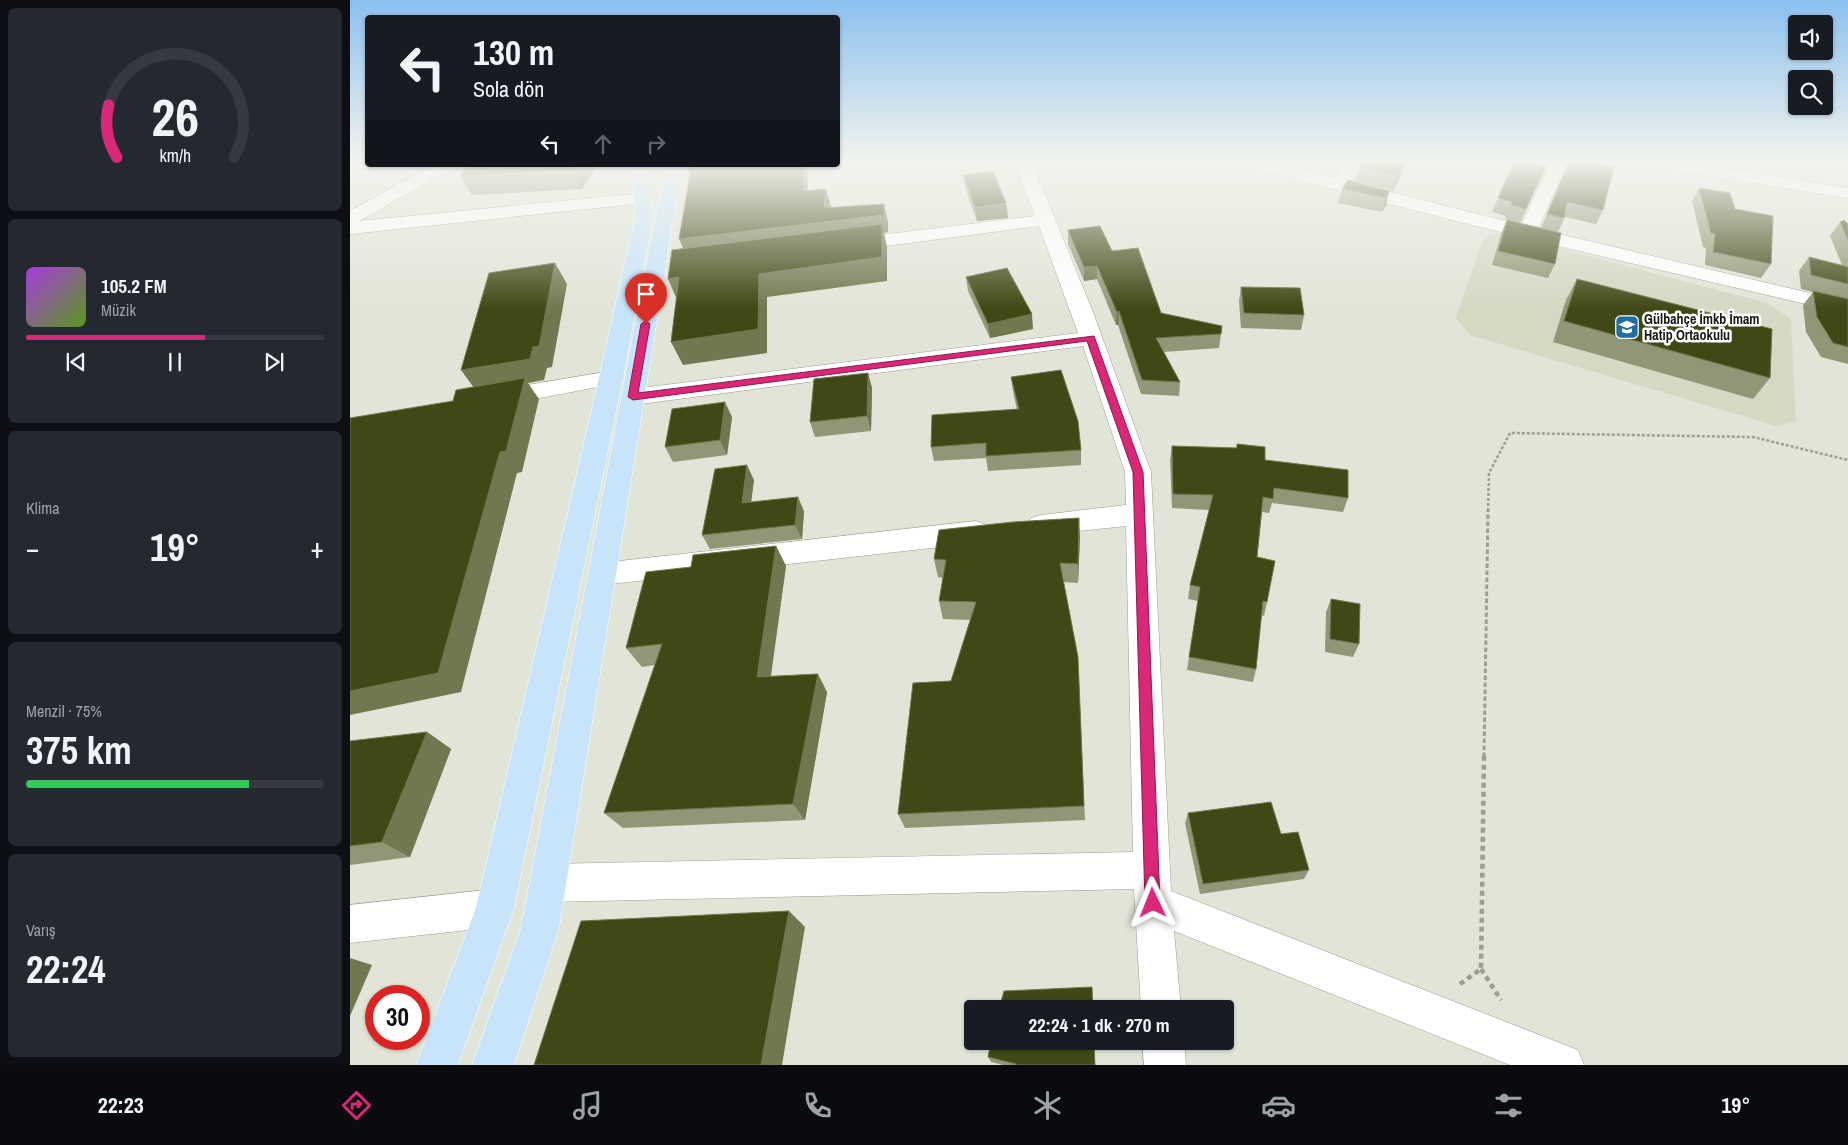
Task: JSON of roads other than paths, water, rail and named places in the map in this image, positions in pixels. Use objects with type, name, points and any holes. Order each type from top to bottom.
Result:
[{"type":"main road","points":[[493,1065],[540,928],[548,883],[602,574],[644,210]]},
{"type":"main road","points":[[437,1065],[495,908],[622,388],[665,267],[671,210]]},
{"type":"street","points":[[350,219],[367,210]]},
{"type":"street","points":[[350,228],[529,210]]},
{"type":"street","points":[[1041,210],[1091,338],[1138,472],[1152,886],[1160,1000]]},
{"type":"street","points":[[1438,210],[1848,308]]},
{"type":"street","points":[[1526,232],[1537,210]]},
{"type":"street","points":[[831,247],[1045,220]]},
{"type":"street","points":[[476,402],[1091,338]]},
{"type":"street","points":[[602,574],[1139,514]]},
{"type":"street","points":[[548,883],[1152,886],[1422,1009],[1564,1065]]},
{"type":"street","points":[[350,924],[495,908]]},
{"type":"street","points":[[1164,1050],[1165,1065]]},
{"type":"place","name":"Gülbahçe İmkb İmam Hatip Ortaokulu","points":[[1627,327]]}]
